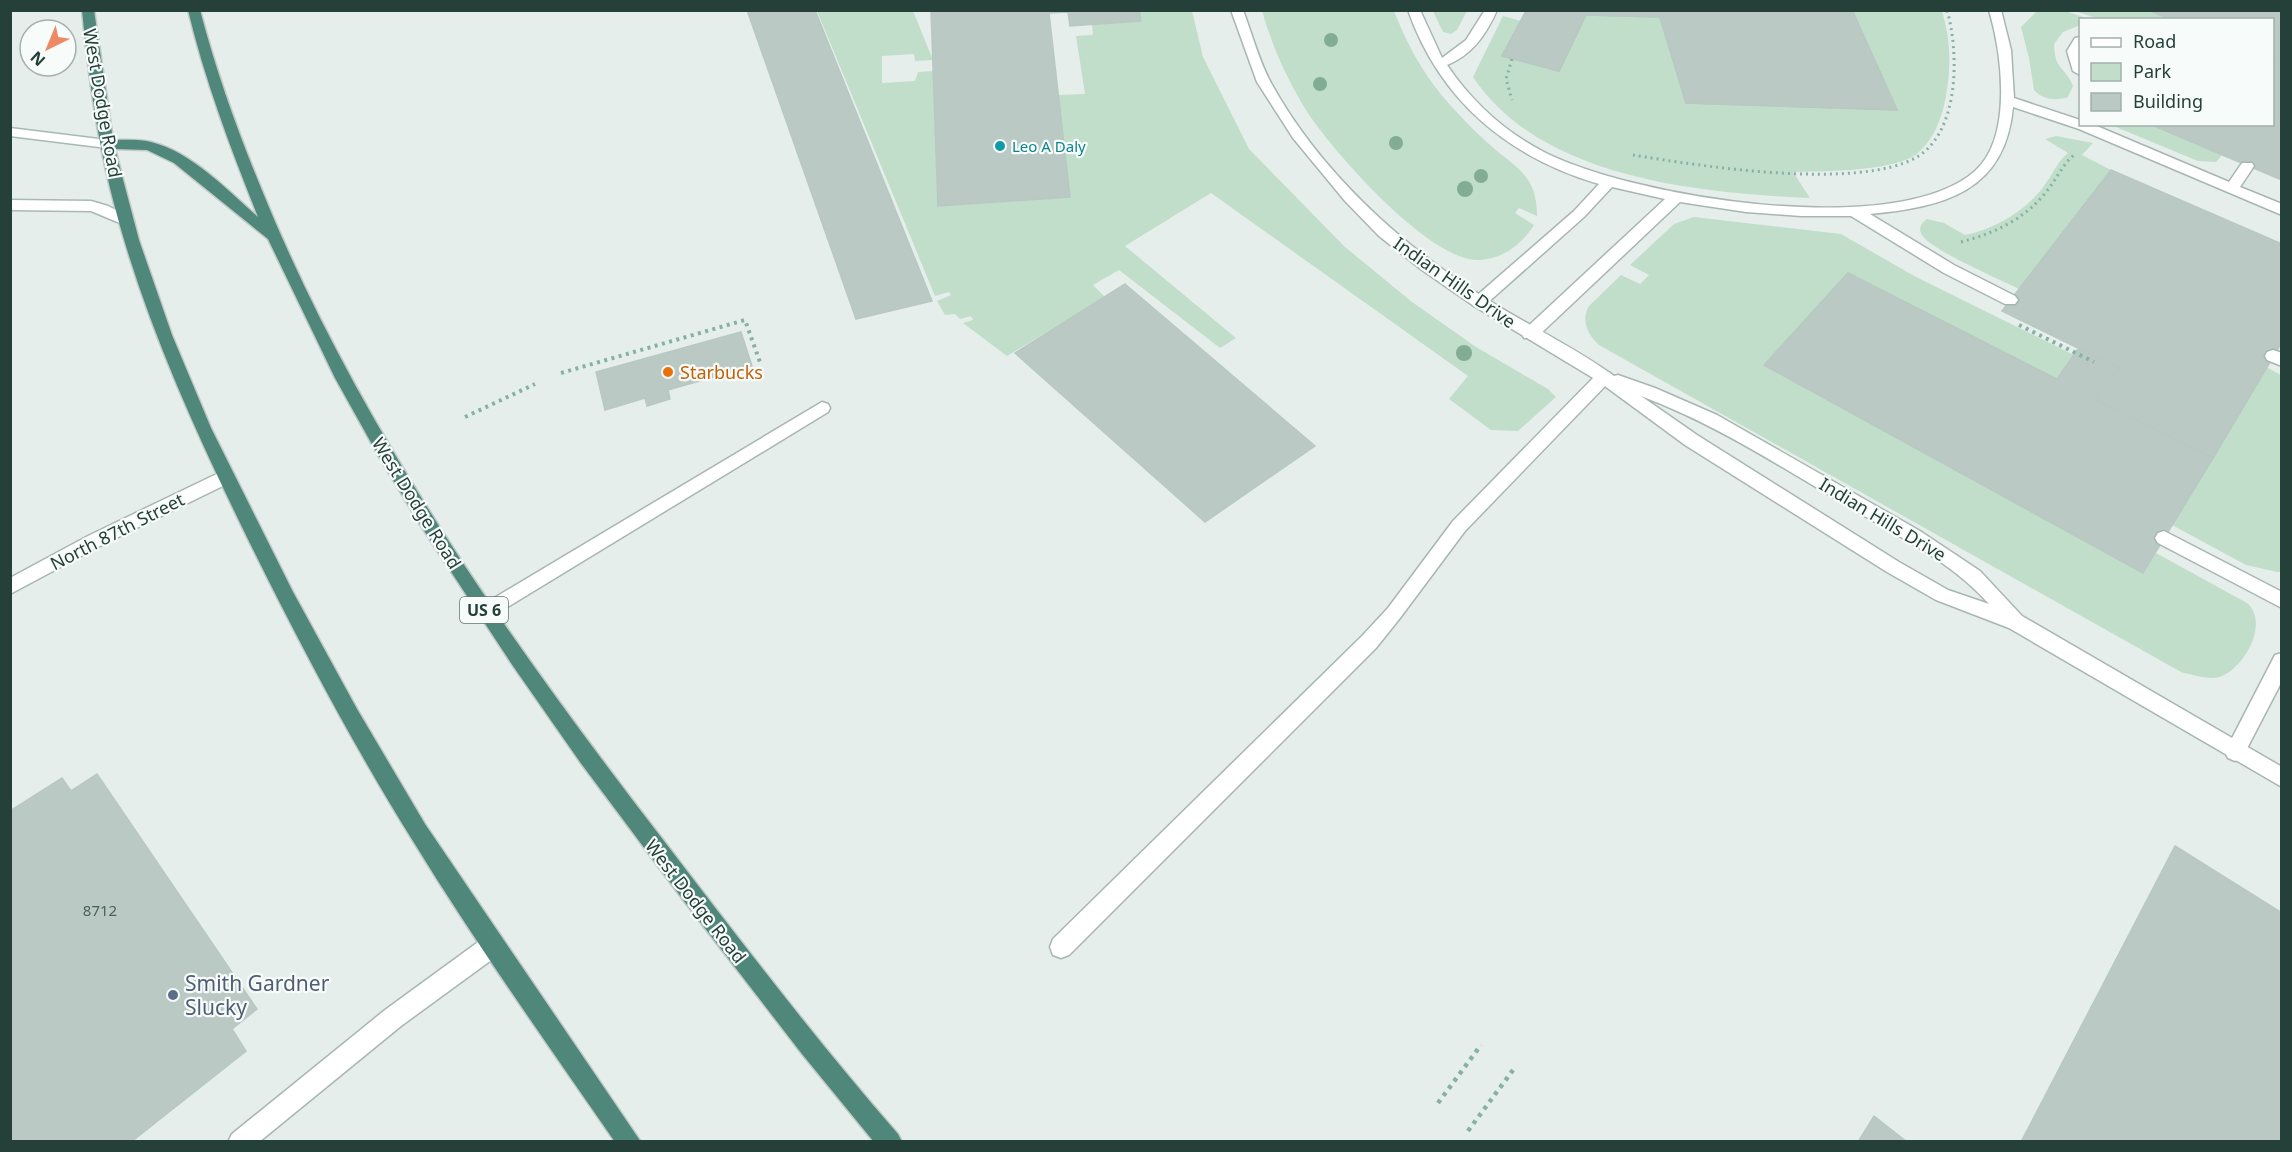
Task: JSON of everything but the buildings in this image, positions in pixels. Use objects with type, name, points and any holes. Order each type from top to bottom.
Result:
[{"type":"highway","name":"West Dodge Road","points":[[88,10],[107,144],[127,221],[156,314],[174,362],[225,477],[273,575],[356,727],[419,832],[493,945],[629,1142]]},
{"type":"highway","name":"West Dodge Road","points":[[195,10],[224,109],[256,198],[314,323],[375,436],[485,612],[626,810],[836,1081],[890,1142]]},
{"type":"highway","points":[[107,144],[150,147],[171,156],[187,166],[275,239]]},
{"type":"street","name":"Indian Hills Drive","points":[[1237,10],[1264,82],[1298,135],[1334,180],[1368,216],[1407,251],[1479,302],[1604,377],[1691,440],[1893,567],[1942,595],[2016,622],[2282,778]]},
{"type":"street","points":[[1414,10],[1439,64],[1478,110],[1517,143],[1559,165],[1609,182],[1677,196],[1755,207],[1854,211],[1920,202],[1943,196],[1967,184],[1994,156],[2000,140],[2007,100],[2008,65],[1995,10]]},
{"type":"street","points":[[1439,64],[1466,51],[1484,29],[1491,10]]},
{"type":"street","points":[[2000,25],[2008,10]]},
{"type":"street","points":[[2079,42],[2073,51],[2079,68]]},
{"type":"street","points":[[2007,100],[2075,117]]},
{"type":"street","points":[[2094,126],[2282,210]]},
{"type":"street","points":[[10,132],[107,144]]},
{"type":"street","points":[[2231,189],[2247,166]]},
{"type":"street","points":[[1479,302],[1579,214],[1609,182]]},
{"type":"street","points":[[1530,334],[1677,196]]},
{"type":"street","points":[[10,206],[91,206],[103,209],[127,221]]},
{"type":"street","points":[[1854,211],[1935,261],[2010,300]]},
{"type":"street","points":[[1061,947],[1369,642],[1459,526],[1604,377]]},
{"type":"street","name":"Indian Hills Drive","points":[[1604,377],[1667,398],[1702,415],[1938,551],[1970,573],[2016,622]]},
{"type":"street","points":[[485,612],[822,408]]},
{"type":"street","name":"North 87th Street","points":[[10,587],[88,544],[225,477]]},
{"type":"street","points":[[2164,538],[2282,602]]},
{"type":"street","points":[[2235,752],[2282,662]]},
{"type":"street","points":[[240,1142],[393,1018],[493,945]]},
{"type":"path","points":[[1629,154],[1682,163],[1798,175],[1864,171],[1892,167],[1913,159],[1925,152],[1936,139],[1953,87],[1955,46],[1947,10]]},
{"type":"path","points":[[1512,58],[1507,67],[1506,79],[1513,103]]},
{"type":"path","points":[[1956,243],[1991,232],[2030,212],[2053,183],[2061,168],[2077,152]]},
{"type":"path","points":[[561,373],[745,320],[761,365]]},
{"type":"path","points":[[465,417],[535,384]]},
{"type":"path","points":[[1438,1103],[1481,1045]]},
{"type":"path","points":[[1468,1131],[1513,1070]]},
{"type":"green space","points":[[817,11],[913,11],[933,60],[915,61],[914,54],[882,56],[882,83],[915,81],[918,72],[933,71],[939,206],[1070,196],[1058,95],[1085,94],[1076,36],[1093,35],[1092,24],[1141,21],[1139,11],[1192,11],[1203,57],[1249,149],[1345,247],[1412,302],[1476,347],[1548,389],[1556,397],[1518,431],[1491,430],[1449,399],[1468,376],[1211,193],[1125,246],[1236,338],[1220,348],[1119,270],[1093,285],[1105,297],[1007,356],[963,323],[973,320],[971,316],[960,319],[955,314],[945,315],[937,301],[951,295],[949,292],[935,296]]},
{"type":"green space","points":[[1262,11],[1394,11],[1415,56],[1436,88],[1471,128],[1524,174],[1529,182],[1536,202],[1537,216],[1519,208],[1515,213],[1534,225],[1522,240],[1498,256],[1489,259],[1469,259],[1449,251],[1403,219],[1336,150],[1306,110],[1281,62]]},
{"type":"green space","points":[[1433,11],[1467,11],[1457,30],[1451,34],[1443,32]]},
{"type":"green space","points":[[1852,11],[1942,11],[1949,54],[1946,96],[1937,127],[1929,141],[1918,153],[1907,159],[1876,167],[1793,172],[1810,198],[1766,196],[1673,184],[1625,174],[1580,159],[1539,138],[1502,111],[1473,77],[1503,16],[1521,21],[1502,56],[1558,71],[1586,15],[1660,17],[1687,103],[1897,110]]},
{"type":"green space","points":[[2037,11],[2065,11],[2086,18],[2079,18],[2079,25],[2063,32],[2054,44],[2058,64],[2073,86],[2068,97],[2050,99],[2034,90],[2021,27]]},
{"type":"green space","points":[[2075,11],[2148,11],[2169,18],[2096,18]]},
{"type":"green space","points":[[2113,126],[2151,126],[2222,155],[2216,162],[2198,161]]},
{"type":"green space","points":[[2056,136],[2093,143],[2082,155],[2111,170],[2019,289],[1939,249],[1922,235],[1921,226],[1927,219],[1944,223],[1965,235],[2000,223],[2021,209],[2039,192],[2068,153],[2045,139]]},
{"type":"green space","points":[[1694,217],[1841,234],[1916,277],[2074,355],[2057,379],[1765,365],[2143,573],[2156,553],[2247,603],[2256,621],[2255,632],[2252,643],[2239,663],[2231,671],[2213,678],[2181,672],[1599,345],[1586,327],[1589,306],[1621,275],[1640,284],[1649,275],[1630,265],[1674,224]]},
{"type":"green space","points":[[2266,367],[2281,375],[2281,572],[2246,565],[2172,525]]},
{"type":"place","name":"Leo A Daly","points":[[1000,146]]},
{"type":"place","name":"Starbucks","points":[[668,372]]},
{"type":"place","name":"Smith Gardner Slucky","points":[[173,995]]}]
